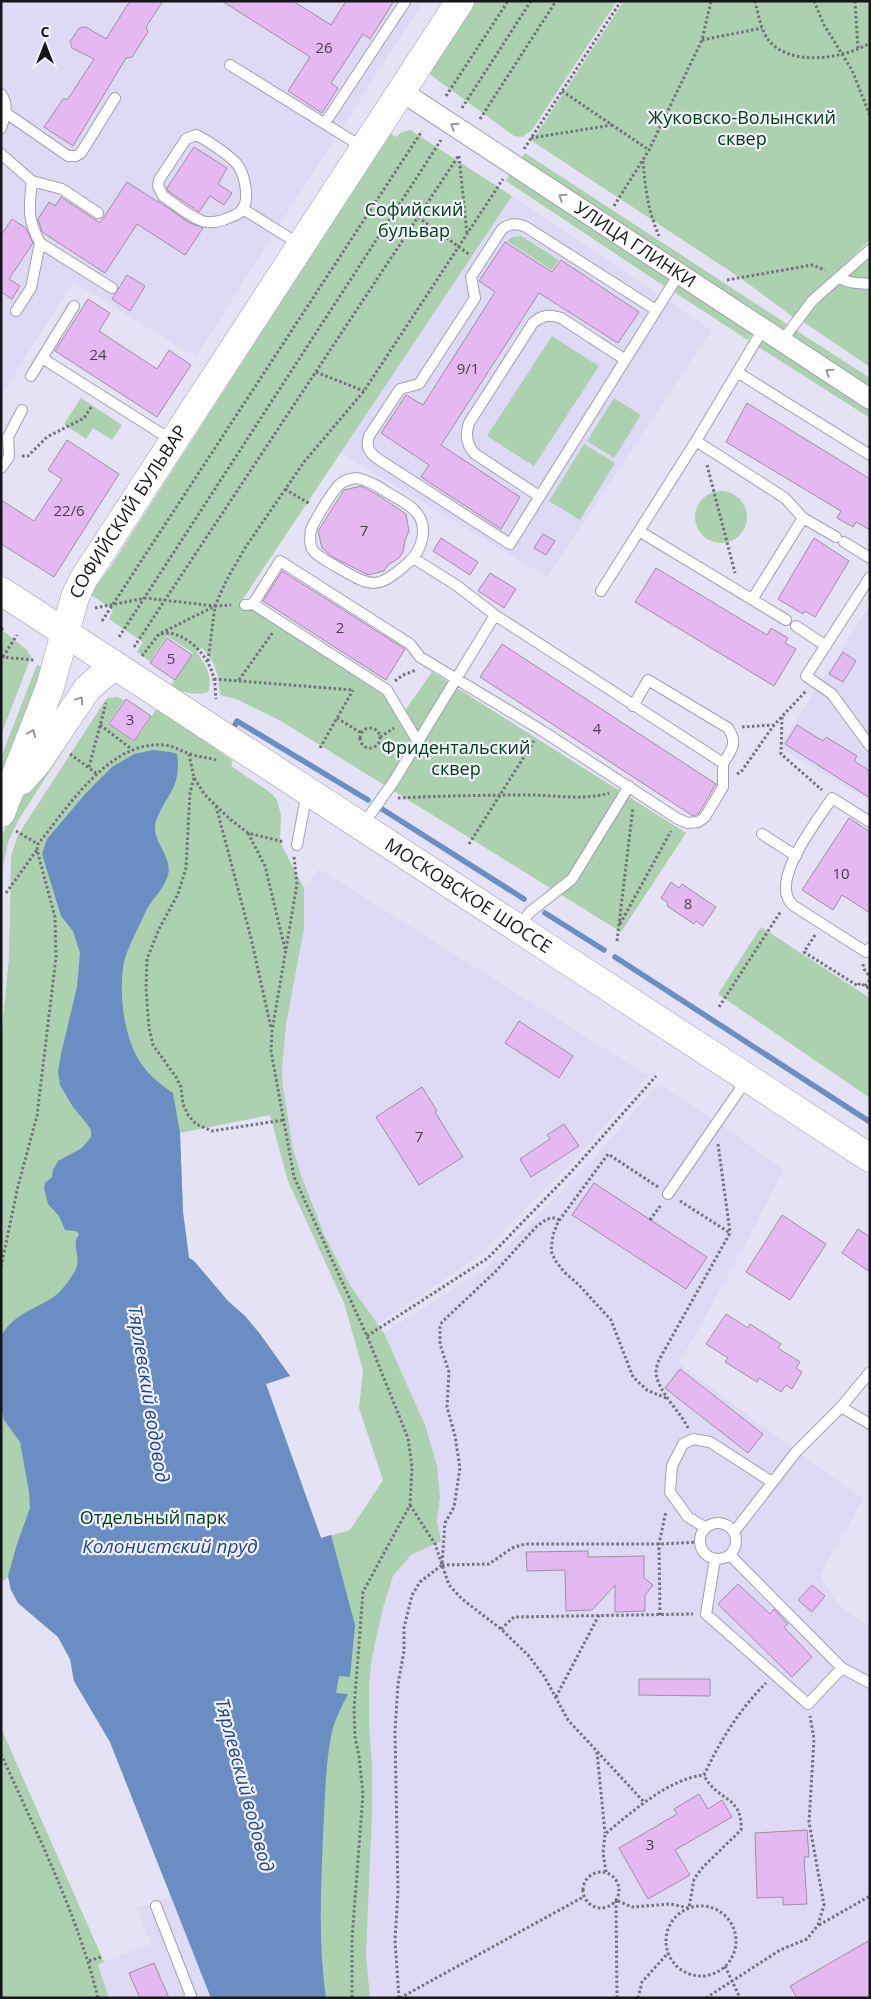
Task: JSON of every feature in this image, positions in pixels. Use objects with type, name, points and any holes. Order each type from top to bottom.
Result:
[{"type":"main road","name":"СОФИЙСКИЙ БУЛЬВАР","points":[[9,813],[50,687],[75,597],[83,580],[460,1]]},
{"type":"main road","name":"МОСКОВСКОЕ ШОССЕ","points":[[1,591],[870,1158]]},
{"type":"main road","points":[[9,813],[38,763],[87,689],[115,666]]},
{"type":"street","name":"УЛИЦА ГЛИНКИ","points":[[401,91],[870,399]]},
{"type":"lane","points":[[325,123],[405,2]]},
{"type":"lane","points":[[230,65],[364,148]]},
{"type":"lane","points":[[1,94],[4,98],[6,113],[1,128]]},
{"type":"lane","points":[[6,113],[68,156],[76,156],[81,153],[115,98]]},
{"type":"lane","points":[[196,135],[201,137],[237,164],[241,170],[246,190],[246,202],[243,209],[236,215],[224,220],[209,222],[193,217],[163,196],[158,186],[159,180],[186,138],[196,135]]},
{"type":"lane","points":[[1,154],[32,181],[62,189],[98,213]]},
{"type":"lane","points":[[32,181],[29,212],[32,228],[40,242],[112,288]]},
{"type":"lane","points":[[243,209],[301,245]]},
{"type":"lane","points":[[656,310],[526,227],[516,223],[508,225],[502,229],[471,277],[475,298],[420,384],[400,388],[369,436],[367,444],[369,451],[510,544],[624,359],[656,310],[679,274]]},
{"type":"lane","points":[[16,311],[30,288],[40,242]]},
{"type":"lane","points":[[782,341],[812,301],[870,250]]},
{"type":"lane","points":[[839,277],[844,281],[852,283],[870,284]]},
{"type":"lane","points":[[32,376],[74,306]]},
{"type":"lane","points":[[539,496],[474,454],[467,445],[466,434],[469,423],[533,323],[542,317],[552,315],[561,318],[624,359]]},
{"type":"lane","points":[[600,591],[699,443],[737,372],[763,329]]},
{"type":"lane","points":[[42,358],[174,442]]},
{"type":"lane","points":[[737,372],[870,455]]},
{"type":"lane","points":[[1,468],[9,456],[8,437],[22,410]]},
{"type":"lane","points":[[699,443],[785,498],[803,518],[870,558]]},
{"type":"lane","points":[[351,479],[367,480],[415,510],[421,519],[422,540],[413,558],[390,579],[381,583],[362,581],[321,557],[312,549],[310,539],[311,528],[339,485],[351,479]]},
{"type":"lane","points":[[753,598],[803,518]]},
{"type":"lane","points":[[639,531],[753,598],[786,620]]},
{"type":"lane","points":[[413,558],[456,585],[495,615],[632,706],[723,763]]},
{"type":"lane","points":[[418,742],[385,689],[249,604],[280,561],[410,644],[420,656],[438,668],[541,730],[678,819],[688,823],[698,822],[705,817],[723,787],[723,763],[734,744],[733,735],[728,728],[648,680],[632,706]]},
{"type":"lane","points":[[870,577],[806,676],[832,694],[870,746]]},
{"type":"lane","points":[[361,827],[394,781],[495,615]]},
{"type":"lane","points":[[796,626],[826,646]]},
{"type":"lane","points":[[518,929],[530,912],[572,879],[632,788]]},
{"type":"lane","points":[[297,845],[308,791]]},
{"type":"lane","points":[[870,822],[832,798],[790,864],[786,878],[785,894],[787,901],[866,952],[870,948]]},
{"type":"lane","points":[[762,834],[796,856]]},
{"type":"lane","points":[[668,1194],[748,1079]]},
{"type":"lane","points":[[734,1532],[796,1452],[841,1407],[870,1372]]},
{"type":"lane","points":[[841,1407],[870,1424]]},
{"type":"lane","points":[[706,1528],[688,1517],[670,1492],[672,1466],[683,1444],[693,1440],[710,1442],[772,1482]]},
{"type":"lane","points":[[716,1523],[722,1523],[734,1532],[736,1544],[730,1555],[715,1559],[705,1553],[700,1542],[706,1528],[716,1523]]},
{"type":"lane","points":[[730,1555],[842,1668],[870,1683]]},
{"type":"lane","points":[[715,1559],[706,1614],[808,1704],[842,1668]]},
{"type":"lane","points":[[156,1906],[191,1996],[189,1998]]},
{"type":"path","points":[[446,96],[508,1]]},
{"type":"path","points":[[462,108],[531,1]]},
{"type":"path","points":[[480,119],[556,1]]},
{"type":"path","points":[[208,661],[215,606],[226,581],[245,548],[304,462],[364,391],[621,1]]},
{"type":"path","points":[[614,206],[649,150],[702,40],[711,1]]},
{"type":"path","points":[[755,1],[762,28],[767,38],[786,53],[797,57],[843,56],[870,43]]},
{"type":"path","points":[[814,1],[824,25],[852,70],[870,116]]},
{"type":"path","points":[[855,1],[858,50]]},
{"type":"path","points":[[702,40],[762,28]]},
{"type":"path","points":[[562,91],[649,150]]},
{"type":"path","points":[[531,138],[612,125]]},
{"type":"path","points":[[102,621],[422,131]]},
{"type":"path","points":[[119,637],[443,138]]},
{"type":"path","points":[[134,647],[459,155],[467,235]]},
{"type":"path","points":[[643,160],[645,194],[650,214],[659,236]]},
{"type":"path","points":[[418,217],[459,247]]},
{"type":"path","points":[[727,280],[812,265],[839,277]]},
{"type":"path","points":[[316,372],[364,391]]},
{"type":"path","points":[[9,456],[28,456],[47,437],[84,418],[99,394]]},
{"type":"path","points":[[699,443],[740,591]]},
{"type":"path","points":[[284,489],[322,512]]},
{"type":"path","points":[[94,608],[146,598],[215,606],[249,604]]},
{"type":"path","points":[[142,656],[159,634],[215,606]]},
{"type":"path","points":[[238,680],[280,622]]},
{"type":"path","points":[[1,629],[6,628]]},
{"type":"path","points":[[159,634],[171,633],[200,651],[208,661],[214,679],[216,699]]},
{"type":"path","points":[[17,635],[2,657],[35,660]]},
{"type":"path","points":[[385,689],[410,672],[438,668]]},
{"type":"path","points":[[320,748],[363,675]]},
{"type":"path","points":[[214,679],[353,690]]},
{"type":"path","points":[[724,779],[741,772],[774,725],[814,682]]},
{"type":"path","points":[[89,767],[107,700]]},
{"type":"path","points":[[782,717],[781,754],[832,798]]},
{"type":"path","points":[[337,718],[361,733]]},
{"type":"path","points":[[100,725],[133,750]]},
{"type":"path","points":[[728,728],[774,725]]},
{"type":"path","points":[[366,729],[375,729],[380,736],[379,743],[374,748],[367,748],[360,740],[361,733],[366,729]]},
{"type":"path","points":[[469,844],[541,730]]},
{"type":"path","points":[[1,1267],[18,1186],[37,1116],[56,956],[55,917],[37,850],[38,844],[96,773],[133,750],[152,745],[164,745],[179,748],[188,754],[219,760]]},
{"type":"path","points":[[68,752],[96,773]]},
{"type":"path","points":[[188,754],[194,778],[205,795],[248,833],[265,866],[286,952]]},
{"type":"path","points":[[194,778],[190,792],[186,868],[178,894],[159,929],[147,959],[146,988],[149,1028],[153,1045],[176,1077],[181,1087],[183,1104],[188,1115],[196,1124],[212,1131],[284,1120]]},
{"type":"path","points":[[398,798],[500,795],[583,797],[632,788],[617,941]]},
{"type":"path","points":[[216,806],[251,938],[272,1031]]},
{"type":"path","points":[[9,813],[38,844]]},
{"type":"path","points":[[619,927],[676,822]]},
{"type":"path","points":[[248,833],[297,845],[294,859],[297,884],[272,1031],[271,1051],[294,1177],[367,1336],[408,1438],[412,1467],[410,1505],[363,1592],[354,1709],[355,1737],[363,1794],[352,1939],[352,1998]]},
{"type":"path","points":[[6,893],[37,850]]},
{"type":"path","points":[[718,1007],[787,901]]},
{"type":"path","points":[[822,924],[804,952],[858,986],[860,983],[865,986],[870,992]]},
{"type":"path","points":[[865,986],[870,980]]},
{"type":"path","points":[[367,1336],[488,1258],[571,1172],[656,1076]]},
{"type":"path","points":[[693,1440],[682,1415],[668,1399],[656,1372],[659,1360],[730,1233],[716,1124]]},
{"type":"path","points":[[668,1399],[647,1390],[633,1377],[611,1320],[588,1293],[564,1272],[555,1260],[551,1251],[554,1236],[560,1220],[608,1154],[730,1233]]},
{"type":"path","points":[[442,1565],[445,1523],[454,1507],[460,1468],[455,1436],[447,1408],[449,1372],[440,1344],[440,1327],[447,1317],[495,1272],[537,1226],[546,1219],[554,1218],[560,1220]]},
{"type":"path","points":[[660,1615],[659,1544],[670,1492]]},
{"type":"path","points":[[410,1505],[435,1544],[449,1585],[462,1599],[501,1629],[528,1655],[544,1676],[568,1720],[644,1802]]},
{"type":"path","points":[[583,1897],[400,1998],[395,1940],[398,1893],[395,1731],[397,1692],[404,1651],[404,1628],[412,1595],[420,1582],[442,1565],[489,1564],[512,1548],[525,1544],[659,1544],[700,1542]]},
{"type":"path","points":[[501,1629],[514,1617],[706,1614]]},
{"type":"path","points":[[556,1697],[599,1615]]},
{"type":"path","points":[[704,1775],[739,1714],[774,1674]]},
{"type":"path","points":[[706,1998],[780,1950],[807,1939],[818,1925],[824,1905],[809,1822],[814,1739],[808,1704]]},
{"type":"path","points":[[597,1752],[605,1834],[603,1853],[606,1872]]},
{"type":"path","points":[[1,1754],[73,1915],[89,1961],[98,1998]]},
{"type":"path","points":[[605,1834],[644,1802],[690,1777],[704,1775]]},
{"type":"path","points":[[690,1908],[694,1879],[703,1867],[741,1830],[742,1820],[734,1802],[715,1792],[708,1784],[704,1775]]},
{"type":"path","points":[[616,1900],[609,1906],[599,1908],[590,1905],[583,1897],[584,1880],[598,1872],[606,1872],[613,1876],[618,1883],[619,1892],[616,1900],[617,1998]]},
{"type":"path","points":[[818,1925],[870,1896]]},
{"type":"path","points":[[616,1900],[632,1907],[670,1904],[690,1908],[703,1906],[716,1909],[727,1917],[734,1929],[736,1942],[733,1955],[725,1966],[714,1973],[700,1976],[687,1972],[676,1965],[668,1953],[666,1939],[669,1926],[678,1915],[690,1908]]},
{"type":"path","points":[[638,1998],[642,1982],[668,1953]]},
{"type":"path","points":[[89,1961],[101,1957]]},
{"type":"path","points":[[725,1966],[740,1998]]},
{"type":"shaded area","points":[[1,1],[424,1],[196,357],[73,282],[1,396]]},
{"type":"shaded area","points":[[512,196],[711,330],[547,577],[341,453]]},
{"type":"shaded area","points":[[870,605],[870,800],[779,748]]},
{"type":"shaded area","points":[[319,869],[648,1076],[579,1155],[479,1256],[378,1324],[350,1284],[301,1178],[293,1149],[283,1087],[282,1069],[286,1024],[304,929],[304,888]]},
{"type":"shaded area","points":[[658,1084],[717,1122],[784,1170],[679,1363],[767,1430],[863,1499],[820,1575],[840,1608],[870,1626],[870,1998],[370,1998],[366,1955],[372,1814],[369,1685],[372,1657],[383,1608],[393,1576],[411,1555],[440,1541],[437,1521],[440,1497],[437,1466],[425,1425],[384,1333],[484,1270],[590,1163]]},
{"type":"shaded area","points":[[171,1896],[211,1998],[109,1998],[98,1964],[151,1944],[137,1908]]},
{"type":"green space","points":[[475,1],[617,1],[532,130],[522,137],[514,136],[428,73]]},
{"type":"green space","name":"Жуковско-Волынский сквер","points":[[624,1],[870,1],[870,240],[793,317],[739,277],[532,141]]},
{"type":"green space","points":[[410,130],[512,196],[241,602],[406,709],[432,672],[686,833],[621,932],[281,721],[236,699],[220,695],[216,669],[210,657],[201,648],[197,653],[208,671],[210,682],[208,692],[194,694],[168,689],[193,653],[167,636],[150,661],[137,652],[143,642],[109,619],[113,610],[90,594],[111,566],[390,133],[396,137],[402,132]]},
{"type":"green space","points":[[525,153],[787,324],[780,334],[519,162]]},
{"type":"green space","points":[[513,170],[671,275],[664,286],[506,181]]},
{"type":"green space","points":[[521,236],[559,260],[552,270],[507,241],[512,237]]},
{"type":"green space","points":[[870,256],[870,367],[802,321],[834,287]]},
{"type":"green space","points":[[680,282],[755,330],[748,340],[674,292]]},
{"type":"green space","points":[[794,329],[870,378],[870,394],[787,340]]},
{"type":"green space","points":[[552,336],[599,366],[534,466],[487,436]]},
{"type":"green space","points":[[763,337],[870,405],[870,418],[757,346]]},
{"type":"green space","points":[[81,398],[122,425],[112,440],[93,428],[86,439],[64,424]]},
{"type":"green space","points":[[614,398],[641,415],[614,458],[587,441]]},
{"type":"green space","points":[[584,444],[615,463],[580,520],[549,501]]},
{"type":"green space","points":[[716,491],[726,491],[740,498],[747,512],[747,522],[740,536],[726,543],[716,543],[706,539],[699,532],[695,522],[695,512],[699,502],[706,495]]},
{"type":"green space","points":[[1,629],[27,650],[31,657],[1,735]]},
{"type":"green space","points":[[37,665],[45,668],[1,778],[1,757]]},
{"type":"green space","name":"Колонистский пруд","points":[[117,697],[124,700],[108,724],[134,742],[158,707],[233,761],[231,766],[271,793],[277,800],[281,815],[280,842],[304,888],[304,929],[286,1024],[282,1069],[293,1149],[324,1234],[350,1285],[384,1333],[425,1425],[437,1466],[440,1497],[437,1521],[441,1541],[411,1555],[393,1576],[383,1608],[372,1657],[369,1685],[369,1725],[372,1764],[372,1814],[366,1955],[370,1998],[211,1998],[110,1742],[74,1681],[70,1659],[58,1637],[18,1603],[11,1590],[8,1577],[1,1583],[1,1038],[9,958],[11,856],[18,835],[108,698]],"holes":[[[270,1115],[288,1181],[344,1303],[363,1370],[359,1408],[383,1480],[350,1530],[321,1538],[266,1384],[290,1376],[245,1316],[228,1301],[194,1261],[189,1258],[183,1212],[180,1133]]]},
{"type":"green space","points":[[87,699],[94,703],[19,819],[8,842],[3,867],[1,951],[1,836],[21,800]]},
{"type":"green space","points":[[761,927],[870,998],[870,1098],[718,994]]},
{"type":"green space","points":[[1,1728],[104,1962],[98,1965],[109,1998],[1,1998]]},
{"type":"water","name":"Колонистский пруд","points":[[153,750],[177,754],[178,765],[175,783],[156,821],[155,828],[158,842],[165,854],[169,868],[164,885],[148,908],[124,962],[122,1002],[127,1030],[136,1055],[142,1065],[156,1080],[173,1093],[180,1133],[183,1212],[189,1258],[194,1261],[228,1301],[245,1316],[290,1376],[266,1384],[321,1538],[331,1535],[355,1625],[350,1677],[339,1676],[336,1693],[348,1694],[332,1730],[326,1773],[321,1916],[323,1978],[326,1998],[211,1998],[110,1742],[74,1681],[70,1659],[58,1637],[18,1603],[11,1590],[8,1576],[30,1508],[20,1442],[4,1420],[1,1405],[1,1337],[17,1318],[58,1293],[68,1282],[77,1267],[76,1239],[79,1234],[76,1231],[65,1230],[59,1216],[48,1204],[44,1188],[45,1183],[52,1177],[53,1170],[58,1161],[82,1148],[91,1137],[91,1130],[73,1107],[60,1085],[58,1071],[77,987],[80,953],[73,931],[61,916],[42,854],[47,839],[86,793],[112,767],[134,754]]},
{"type":"building","points":[[130,1],[163,1],[146,27],[148,32],[132,57],[126,58],[73,146],[44,127],[63,99],[68,99],[94,59],[72,48],[70,42],[79,28],[86,27],[106,39]]},
{"type":"building","points":[[222,1],[293,1],[331,25],[346,1],[394,1],[370,39],[363,34],[331,83],[338,88],[322,113],[288,91],[310,57]]},
{"type":"building","points":[[194,147],[227,168],[218,184],[232,193],[224,205],[210,196],[199,212],[168,191],[167,188]]},
{"type":"building","points":[[127,182],[188,222],[203,228],[185,255],[137,224],[105,273],[42,232],[38,219],[49,202],[55,206],[61,197],[100,223]]},
{"type":"building","points":[[12,219],[26,228],[33,243],[9,279],[20,286],[12,299],[1,292],[1,235]]},
{"type":"building","points":[[505,242],[552,272],[561,260],[639,312],[618,343],[539,293],[441,445],[520,497],[501,529],[421,477],[429,465],[381,433],[406,395],[423,405],[495,292],[479,281]]},
{"type":"building","points":[[127,275],[145,286],[130,311],[112,299]]},
{"type":"building","points":[[88,299],[110,313],[99,331],[157,369],[169,350],[191,365],[157,417],[55,351]]},
{"type":"building","points":[[747,403],[870,479],[870,530],[856,522],[853,527],[837,518],[841,511],[726,442]]},
{"type":"building","points":[[67,440],[119,474],[54,577],[1,544],[1,500],[34,521],[62,479],[48,470]]},
{"type":"building","points":[[361,486],[406,514],[409,531],[403,552],[399,558],[388,565],[384,571],[368,575],[333,557],[322,548],[318,531],[344,490]]},
{"type":"building","points":[[543,534],[555,541],[546,555],[534,548]]},
{"type":"building","points":[[441,538],[478,562],[470,575],[433,551]]},
{"type":"building","points":[[814,538],[849,561],[815,617],[805,611],[803,614],[778,599]]},
{"type":"building","points":[[656,568],[767,635],[771,628],[788,638],[785,643],[796,649],[774,686],[635,602]]},
{"type":"building","points":[[282,571],[405,649],[386,680],[263,601]]},
{"type":"building","points":[[490,573],[516,589],[504,608],[478,591]]},
{"type":"building","points":[[167,638],[192,655],[175,680],[150,663]]},
{"type":"building","points":[[502,644],[716,784],[699,813],[693,816],[480,677]]},
{"type":"building","points":[[843,652],[856,661],[843,682],[829,674]]},
{"type":"building","points":[[126,699],[151,716],[134,741],[109,724]]},
{"type":"building","points":[[797,725],[823,741],[826,737],[857,756],[854,761],[870,771],[870,798],[785,744]]},
{"type":"building","points":[[849,818],[870,832],[870,913],[842,895],[833,910],[802,890]]},
{"type":"building","points":[[671,882],[679,888],[682,884],[716,907],[703,926],[696,921],[694,924],[667,906],[668,903],[661,898]]},
{"type":"building","points":[[519,1021],[573,1056],[559,1078],[505,1043]]},
{"type":"building","points":[[422,1087],[463,1157],[419,1185],[376,1117]]},
{"type":"building","points":[[564,1124],[579,1146],[531,1177],[520,1159],[550,1139],[547,1135]]},
{"type":"building","points":[[594,1183],[707,1257],[686,1289],[572,1215]]},
{"type":"building","points":[[782,1215],[826,1244],[790,1300],[746,1272]]},
{"type":"building","points":[[858,1229],[870,1237],[870,1272],[842,1253]]},
{"type":"building","points":[[726,1314],[748,1328],[750,1324],[781,1344],[778,1348],[800,1362],[796,1368],[802,1372],[792,1389],[786,1385],[781,1392],[759,1378],[757,1382],[725,1362],[728,1358],[706,1344]]},
{"type":"building","points":[[680,1369],[763,1434],[748,1453],[665,1388]]},
{"type":"building","points":[[588,1551],[588,1557],[644,1556],[644,1578],[653,1585],[645,1595],[645,1611],[615,1612],[615,1585],[592,1610],[566,1611],[565,1570],[527,1571],[526,1552]]},
{"type":"building","points":[[738,1584],[770,1614],[774,1609],[788,1624],[784,1627],[812,1657],[792,1677],[718,1604]]},
{"type":"building","points":[[812,1585],[825,1596],[812,1612],[798,1600]]},
{"type":"building","points":[[639,1679],[710,1679],[710,1696],[639,1695]]},
{"type":"building","points":[[699,1794],[708,1809],[722,1800],[732,1817],[675,1850],[690,1875],[648,1899],[619,1848],[677,1814],[674,1809]]},
{"type":"building","points":[[807,1830],[809,1857],[804,1857],[807,1904],[783,1905],[783,1897],[757,1898],[755,1833]]},
{"type":"building","points":[[870,1940],[870,1998],[797,1998],[790,1986]]},
{"type":"building","points":[[154,1963],[169,1998],[140,1998],[129,1973]]},
{"type":"waterway","points":[[235,725],[237,721],[368,800]]},
{"type":"waterway","points":[[382,809],[524,899]]},
{"type":"waterway","points":[[545,913],[604,950]]},
{"type":"waterway","points":[[615,957],[870,1122]]},
{"type":"park label","name":"Софийский бульвар","points":[[414,220]]},
{"type":"park label","name":"Фридентальский сквер","points":[[456,758]]},
{"type":"park label","name":"Отдельный парк","points":[[153,1518]]},
{"type":"water label","name":"Тярлевский водовод","points":[[149,1394]]},
{"type":"water label","name":"Тярлевский водовод","points":[[245,1785]]}]
